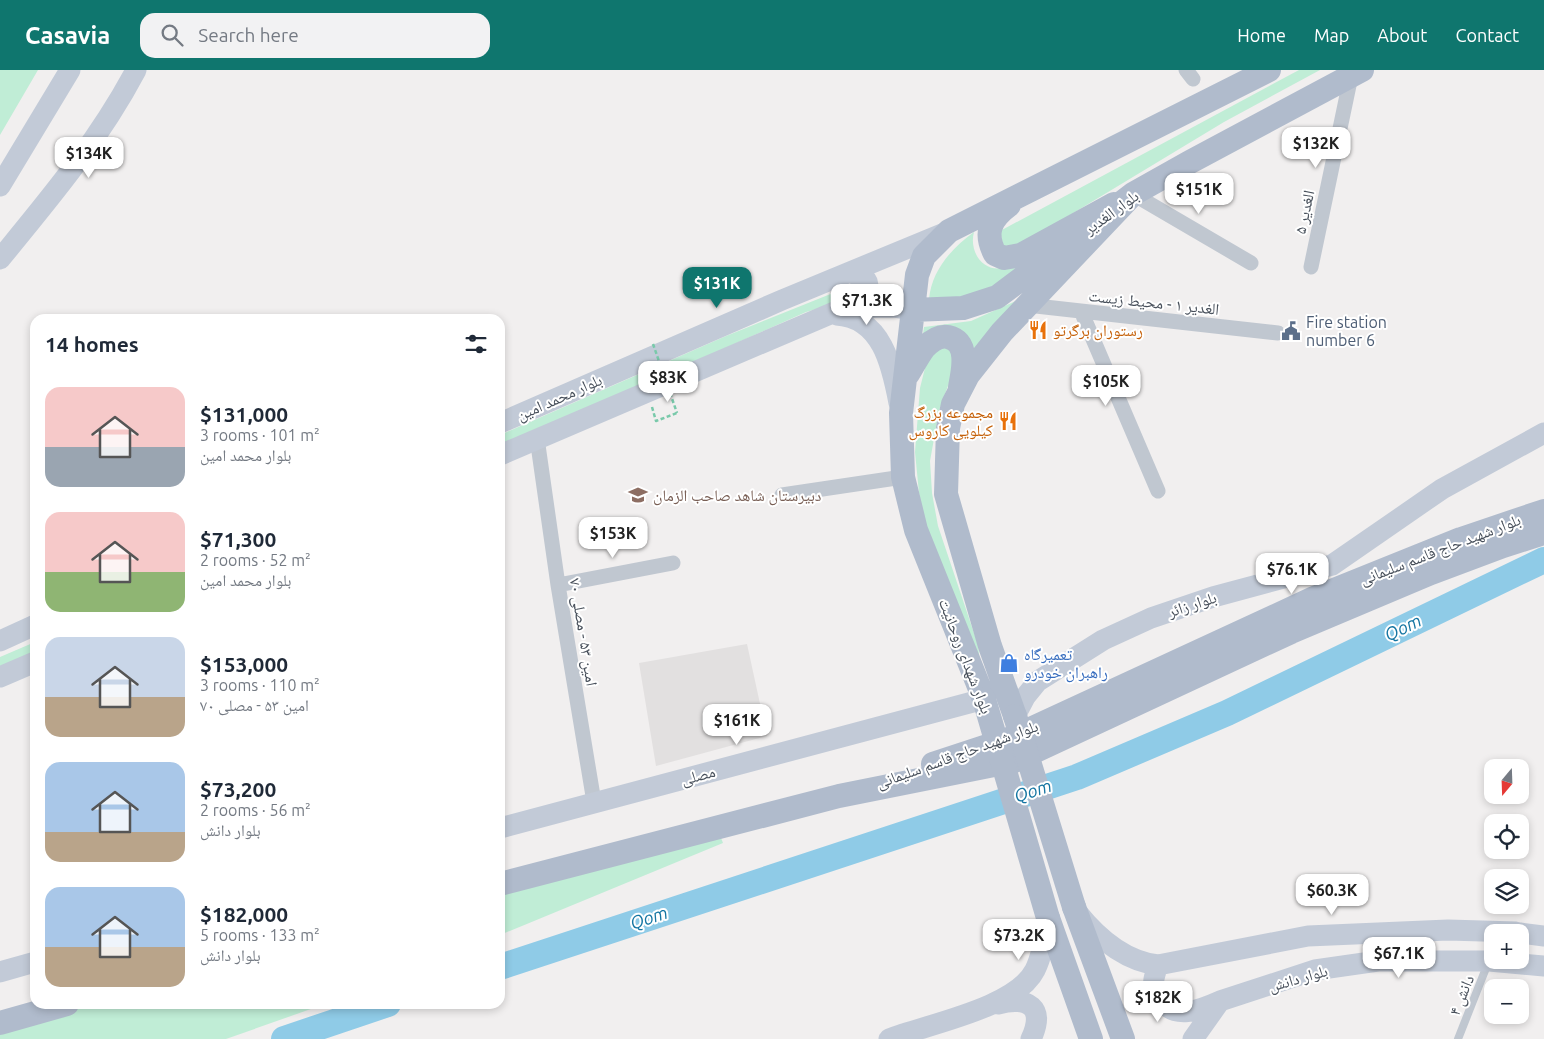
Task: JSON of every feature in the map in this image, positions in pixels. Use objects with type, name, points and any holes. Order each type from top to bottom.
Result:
[{"type":"main road","points":[[0,186],[70,70]]},
{"type":"main road","points":[[0,259],[61,186],[100,133],[136,70]]},
{"type":"main road","points":[[1133,194],[1022,255],[1004,258],[995,254],[988,241],[990,226],[1004,209],[1026,192],[1269,70]]},
{"type":"main road","name":"بلوار الغدیر","points":[[912,310],[963,308],[997,297],[1133,194],[1356,73]]},
{"type":"main road","name":"بلوار شهدای روحانیت","points":[[1026,192],[949,231],[924,256],[917,275],[901,413],[903,477],[916,530],[984,699],[1048,918],[1091,1039]]},
{"type":"main road","points":[[960,391],[968,375],[1027,305],[1133,194]]},
{"type":"main road","name":"بلوار محمد امین","points":[[505,421],[949,231]]},
{"type":"main road","points":[[851,272],[867,281],[869,288],[866,302],[860,308]]},
{"type":"main road","name":"بلوار محمد امین","points":[[505,453],[844,308],[893,306],[912,310]]},
{"type":"main road","points":[[821,318],[842,316],[856,318],[868,326],[887,354],[894,375],[901,413]]},
{"type":"main road","points":[[905,380],[925,347],[935,339],[945,336],[956,340],[961,347],[963,368],[960,391]]},
{"type":"main road","name":"بلوار شهدای روحانیت","points":[[960,391],[953,404],[948,428],[946,494],[990,646],[1015,716],[1074,907],[1123,1039]]},
{"type":"main road","name":"بلوار زائر","points":[[1015,716],[1025,697],[1038,681],[1103,640],[1151,618],[1212,597],[1332,565],[1442,489],[1544,433]]},
{"type":"main road","name":"بلوار شهید حاج قاسم سلیمانی","points":[[839,796],[1009,739],[1312,599],[1461,539],[1544,511]]},
{"type":"main road","name":"بلوار شهید حاج قاسم سلیمانی","points":[[505,883],[839,796],[1014,761],[1291,632],[1431,573],[1544,533]]},
{"type":"main road","points":[[0,641],[30,627]]},
{"type":"main road","points":[[0,678],[30,664]]},
{"type":"main road","name":"مصلی","points":[[505,827],[984,699]]},
{"type":"main road","points":[[1074,907],[1103,940],[1122,953],[1152,964],[1308,936],[1430,931],[1484,932]]},
{"type":"main road","points":[[993,1005],[1019,988],[1034,972],[1041,956],[1048,918]]},
{"type":"main road","points":[[1529,934],[1544,936]]},
{"type":"main road","name":"بلوار دانش","points":[[1152,964],[1153,989],[1164,1005],[1170,1010],[1184,1012],[1201,1009],[1315,970],[1378,961],[1484,961]]},
{"type":"main road","points":[[0,972],[30,963]]},
{"type":"main road","name":"بلوار دانش","points":[[1529,965],[1544,966]]},
{"type":"main road","points":[[889,1039],[993,1005],[1021,1000],[1030,1004],[1035,1013],[1036,1025],[1031,1039]]},
{"type":"main road","points":[[1192,1039],[1220,1001]]},
{"type":"main road","points":[[0,1023],[49,1009]]},
{"type":"street","name":"الغدیر ۵","points":[[1310,267],[1356,73]]},
{"type":"street","points":[[1133,194],[1251,263]]},
{"type":"street","name":"الغدیر ۱ - محیط زیست","points":[[1027,305],[1278,333]]},
{"type":"street","points":[[1081,311],[1158,491]]},
{"type":"street","name":"امین ۵۳ - مصلی ۷۰","points":[[537,438],[558,585],[594,802]]},
{"type":"street","points":[[782,495],[903,477]]},
{"type":"street","points":[[558,585],[673,564]]},
{"type":"lane","name":"دانش ۴","points":[[1458,1039],[1486,969]]},
{"type":"path","points":[[653,344],[677,413],[656,421]]},
{"type":"shaded area","points":[[747,644],[767,736],[656,766],[639,663]]},
{"type":"green space","points":[[0,70],[38,70],[0,135]]},
{"type":"green space","points":[[1299,70],[1320,70],[1224,122],[1022,244],[1004,249],[1000,231]]},
{"type":"green space","points":[[974,232],[973,246],[975,252],[978,258],[988,267],[1008,267],[1040,251],[1002,281],[973,296],[929,299],[934,279],[944,261],[950,253]]},
{"type":"green space","points":[[848,287],[854,287],[856,298],[806,312],[505,447],[505,433],[726,336]]},
{"type":"green space","points":[[1020,299],[971,352],[969,338],[965,334],[921,347],[924,327],[971,321]]},
{"type":"green space","points":[[940,347],[948,348],[953,353],[954,369],[939,411],[930,461],[932,493],[938,526],[978,645],[981,670],[926,529],[919,493],[915,452],[920,388],[927,360]]},
{"type":"green space","points":[[30,644],[30,654],[0,667],[0,657]]},
{"type":"green space","points":[[718,830],[723,843],[505,933],[505,888]]},
{"type":"green space","points":[[70,1009],[311,1009],[226,1039],[0,1039],[0,1029]]},
{"type":"waterway","name":"Qom","points":[[505,965],[1077,777],[1227,713],[1544,560]]},
{"type":"waterway","name":"Qom","points":[[284,1039],[373,1009]]},
{"type":"place","name":"رستوران برگرتو","points":[[1038,330]]},
{"type":"place","name":"Fire station number 6","points":[[1291,331]]},
{"type":"place","name":"مجموعه بزرگ کیلویی کاروس","points":[[1008,421]]},
{"type":"place","name":"دبیرستان شاهد صاحب الزمان","points":[[638,495]]},
{"type":"place","name":"تعمیرگاه راهبران خودرو","points":[[1009,663]]}]
